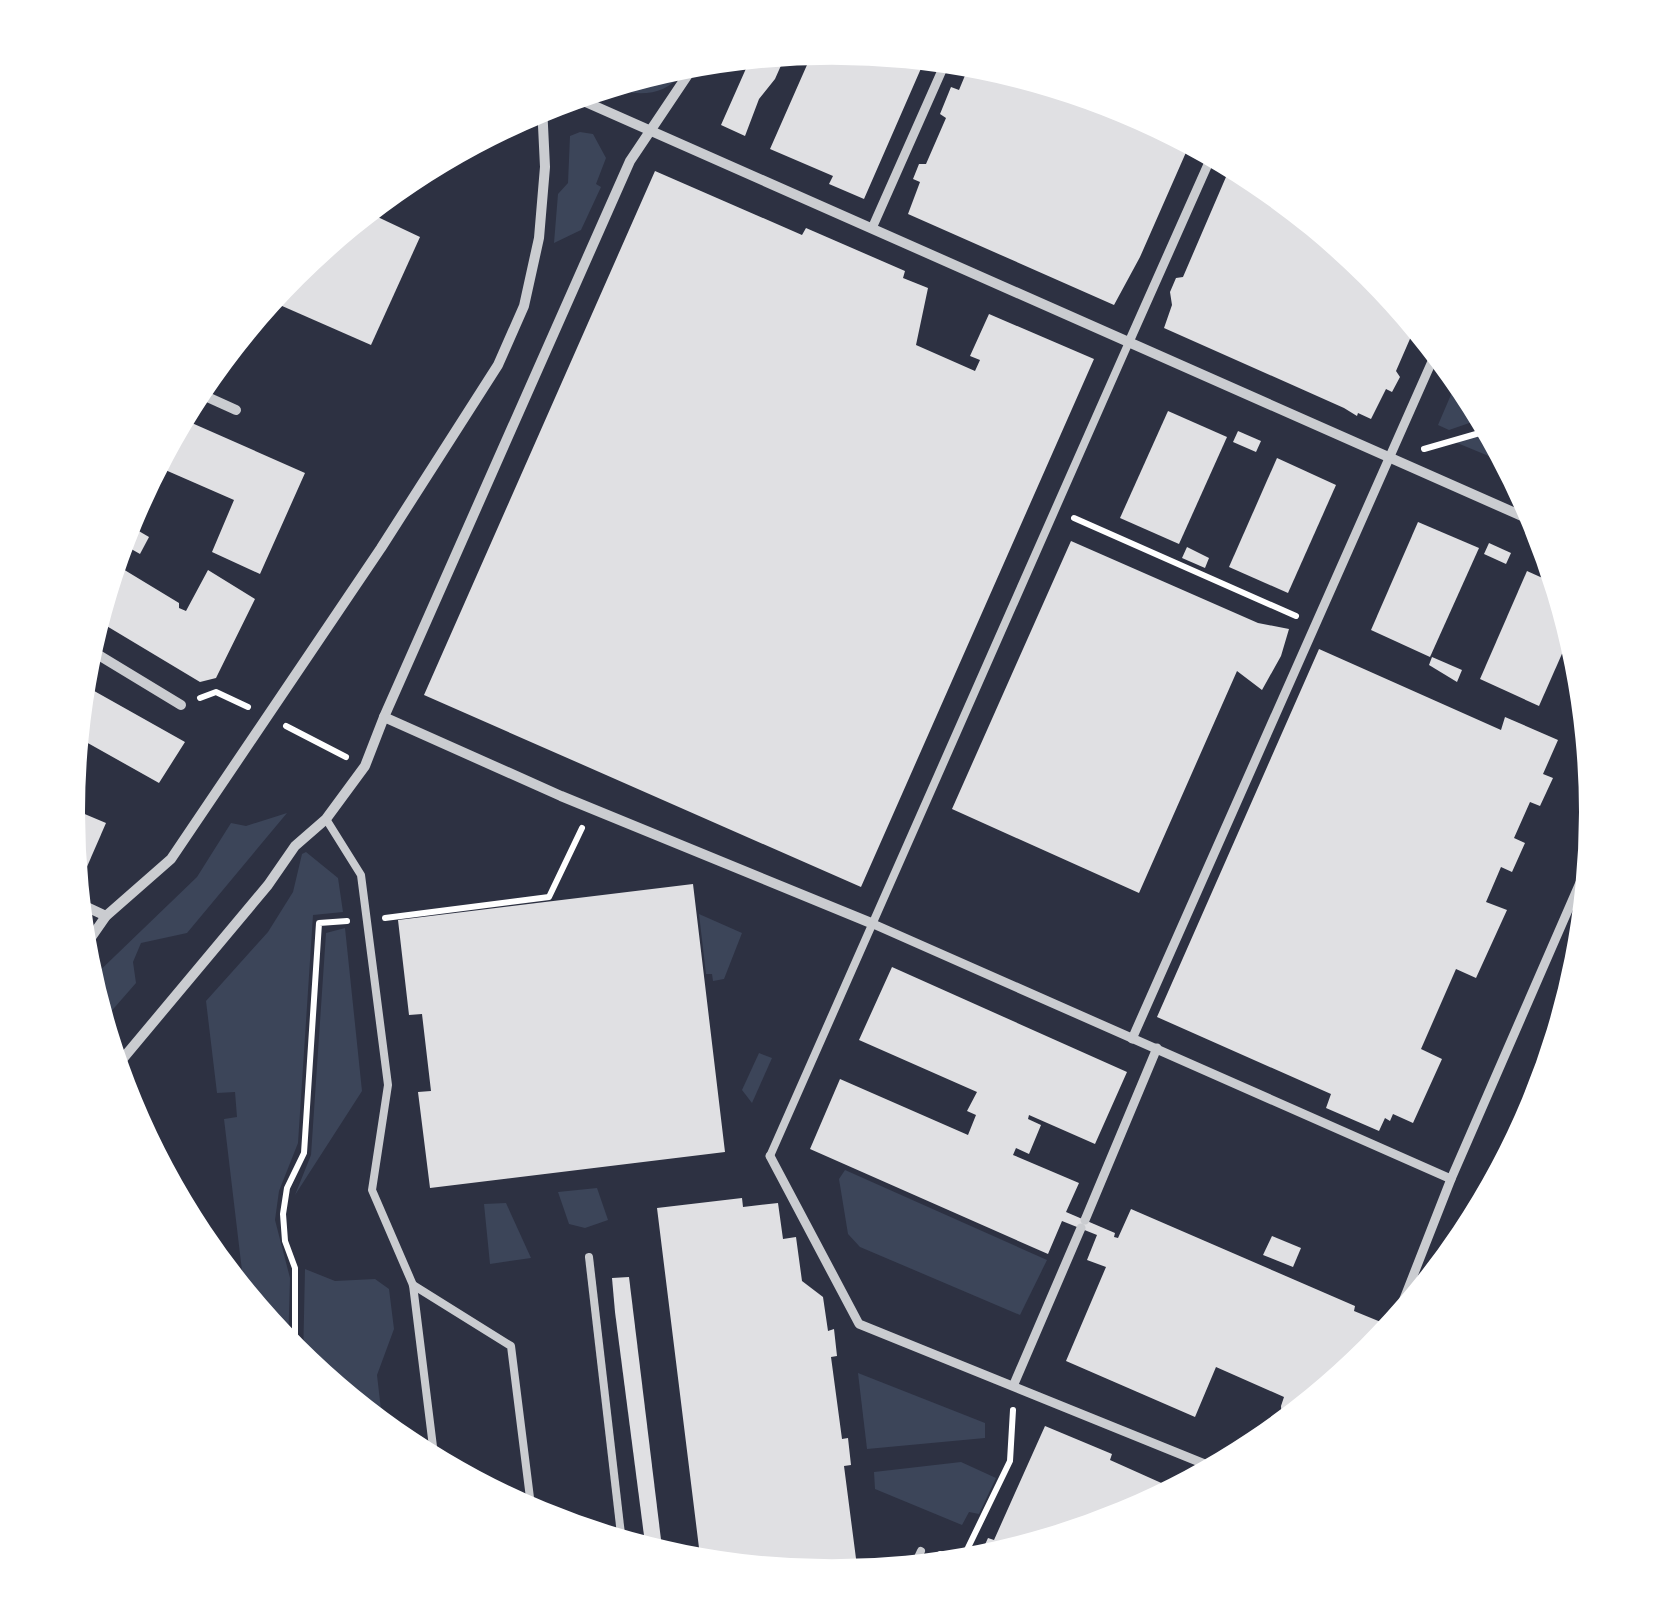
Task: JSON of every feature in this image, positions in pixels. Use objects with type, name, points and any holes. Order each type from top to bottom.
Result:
[{"type":"street","points":[[872,226],[941,73]]},
{"type":"street","points":[[126,1055],[268,885],[295,846],[326,819],[365,766],[630,161],[684,80]]},
{"type":"street","points":[[593,105],[1516,514]]},
{"type":"street","points":[[95,932],[106,916],[171,860],[382,548],[498,365],[524,306],[539,238],[546,166],[543,123]]},
{"type":"street","points":[[1129,342],[1207,166]]},
{"type":"street","points":[[1132,1038],[1430,365]]},
{"type":"street","points":[[210,398],[236,410]]},
{"type":"street","points":[[101,657],[181,705]]},
{"type":"street","points":[[384,717],[561,796],[871,923],[1451,1179]]},
{"type":"street","points":[[1409,1287],[1451,1179],[1574,896]]},
{"type":"street","points":[[91,909],[106,916]]},
{"type":"street","points":[[1014,1384],[1156,1048]]},
{"type":"street","points":[[770,1156],[859,1324],[1199,1462]]},
{"type":"lane","points":[[770,1156],[1129,342]]},
{"type":"lane","points":[[326,819],[362,875],[388,1086],[372,1190],[413,1285],[433,1443]]},
{"type":"lane","points":[[589,1257],[620,1528]]},
{"type":"lane","points":[[413,1285],[510,1346],[529,1494]]},
{"type":"path","points":[[1388,458],[1476,434]]},
{"type":"path","points":[[1055,510],[1315,624]]},
{"type":"path","points":[[181,705],[216,692],[365,766]]},
{"type":"path","points":[[969,1547],[1010,1462],[1014,1384]]},
{"type":"path","points":[[921,1551],[932,1553]]},
{"type":"shaded area","points":[[674,82],[657,91],[631,93]]},
{"type":"shaded area","points":[[580,132],[593,134],[606,158],[596,184],[601,187],[581,230],[554,243],[558,194],[568,183],[570,136]]},
{"type":"shaded area","points":[[1451,394],[1469,423],[1449,430],[1438,425]]},
{"type":"shaded area","points":[[1475,432],[1488,456],[1450,440]]},
{"type":"shaded area","points":[[287,813],[187,933],[141,943],[133,962],[136,983],[112,1011],[102,969],[197,877],[231,823],[246,826]]},
{"type":"shaded area","points":[[306,852],[338,878],[343,912],[313,915],[298,1143],[279,1191],[275,1220],[290,1278],[289,1324],[242,1271],[224,1119],[237,1117],[235,1092],[217,1093],[206,1001],[268,932],[293,892],[302,854]]},
{"type":"shaded area","points":[[699,914],[742,933],[724,979],[713,981],[712,974],[706,974]]},
{"type":"shaded area","points":[[345,928],[362,1091],[295,1195],[311,1155],[326,933]]},
{"type":"shaded area","points":[[759,1053],[772,1058],[752,1103],[742,1090]]},
{"type":"shaded area","points":[[845,1170],[1047,1260],[1020,1315],[860,1247],[848,1234],[839,1179]]},
{"type":"shaded area","points":[[597,1188],[608,1220],[585,1228],[569,1224],[558,1192]]},
{"type":"shaded area","points":[[506,1203],[531,1258],[490,1264],[484,1204]]},
{"type":"shaded area","points":[[305,1269],[335,1281],[375,1279],[389,1289],[394,1329],[377,1375],[381,1408],[339,1374],[303,1339]]},
{"type":"shaded area","points":[[858,1373],[985,1423],[985,1438],[867,1449]]},
{"type":"shaded area","points":[[961,1462],[996,1478],[979,1514],[969,1512],[962,1525],[875,1489],[874,1472]]},
{"type":"building","points":[[807,66],[920,70],[864,199],[829,184],[833,176],[770,149]]},
{"type":"building","points":[[780,67],[759,99],[745,136],[721,125],[745,70]]},
{"type":"building","points":[[964,77],[1025,90],[1118,122],[1185,154],[1140,257],[1114,305],[908,214],[920,182],[913,179],[919,164],[926,164],[946,118],[940,114],[951,87],[959,90]]},
{"type":"building","points":[[655,171],[802,235],[806,228],[905,271],[903,278],[928,288],[916,345],[975,371],[980,360],[970,356],[989,314],[1094,359],[861,887],[424,695]]},
{"type":"building","points":[[1226,178],[1325,250],[1394,319],[1410,339],[1396,371],[1400,377],[1392,392],[1386,389],[1371,419],[1164,328],[1172,305],[1170,292],[1176,278],[1183,277]]},
{"type":"building","points":[[379,218],[420,237],[371,345],[282,306],[339,250]]},
{"type":"building","points":[[1168,411],[1227,437],[1179,544],[1120,518]]},
{"type":"building","points":[[194,424],[305,473],[260,574],[212,552],[234,500],[168,471]]},
{"type":"building","points":[[1238,431],[1261,441],[1256,452],[1233,442]]},
{"type":"building","points":[[1277,458],[1336,485],[1288,593],[1229,567]]},
{"type":"building","points":[[1418,522],[1479,548],[1430,657],[1371,630]]},
{"type":"building","points":[[140,532],[149,537],[140,554],[133,550]]},
{"type":"building","points":[[1071,541],[1258,623],[1289,629],[1281,656],[1262,690],[1237,671],[1139,893],[952,809]]},
{"type":"building","points":[[1489,543],[1511,553],[1506,564],[1484,554]]},
{"type":"building","points":[[1187,547],[1209,558],[1205,568],[1182,558]]},
{"type":"building","points":[[208,570],[255,599],[216,678],[200,682],[108,627],[126,571],[186,611]]},
{"type":"building","points":[[1527,571],[1541,577],[1562,654],[1539,706],[1480,679]]},
{"type":"building","points":[[1319,649],[1501,730],[1505,717],[1558,740],[1543,774],[1553,778],[1540,806],[1530,802],[1514,838],[1525,843],[1512,872],[1501,867],[1486,902],[1507,910],[1476,978],[1456,969],[1421,1049],[1442,1059],[1413,1123],[1393,1114],[1390,1121],[1385,1118],[1379,1131],[1326,1108],[1331,1094],[1157,1017]]},
{"type":"building","points":[[1432,657],[1462,670],[1457,682],[1429,665]]},
{"type":"building","points":[[95,691],[185,742],[159,783],[89,743]]},
{"type":"building","points":[[85,814],[106,823],[87,866]]},
{"type":"building","points":[[693,884],[725,1152],[430,1188],[418,1092],[431,1091],[422,1014],[409,1015],[398,920]]},
{"type":"building","points":[[892,967],[1127,1072],[1095,1144],[1029,1115],[1028,1119],[1041,1125],[1029,1154],[1016,1148],[1013,1155],[1079,1183],[1066,1212],[1115,1233],[1118,1238],[1131,1209],[1355,1306],[1354,1311],[1378,1321],[1325,1374],[1281,1409],[1284,1397],[1216,1367],[1195,1417],[1066,1361],[1106,1267],[1087,1260],[1097,1235],[1062,1221],[1048,1254],[810,1149],[840,1079],[968,1135],[976,1115],[967,1111],[977,1092],[859,1040]]},
{"type":"building","points":[[742,1198],[743,1207],[778,1203],[783,1239],[796,1237],[802,1281],[823,1297],[828,1331],[834,1329],[837,1356],[831,1357],[842,1439],[848,1438],[851,1465],[844,1466],[856,1558],[783,1557],[699,1547],[657,1208]]},
{"type":"building","points":[[1272,1236],[1301,1248],[1293,1267],[1263,1255]]},
{"type":"building","points":[[629,1277],[661,1539],[644,1535],[612,1278]]},
{"type":"building","points":[[1045,1426],[1112,1454],[1110,1460],[1161,1483],[1072,1519],[986,1543],[988,1538],[994,1540]]}]
